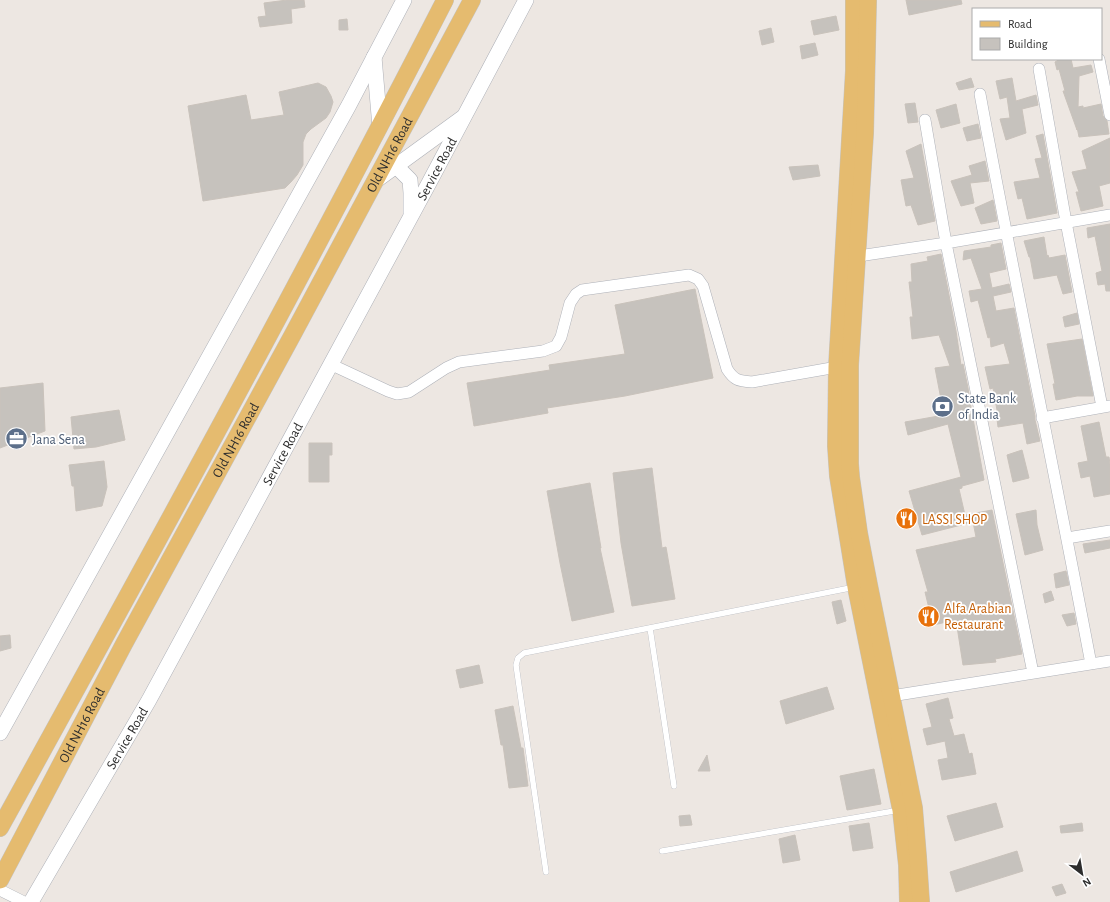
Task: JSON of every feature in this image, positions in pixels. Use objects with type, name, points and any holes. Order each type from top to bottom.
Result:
[{"type":"main road","name":"Old NH16 Road","points":[[0,828],[199,466],[380,127],[445,0]]},
{"type":"main road","name":"Old NH16 Road","points":[[1,882],[124,644],[472,0]]},
{"type":"main road","points":[[854,0],[850,257],[850,464],[859,533],[862,586]]},
{"type":"main road","points":[[868,0],[866,133],[837,367],[836,440],[838,476],[885,697],[914,808],[920,902]]},
{"type":"main road","points":[[885,697],[901,810],[907,865],[908,902]]},
{"type":"street","points":[[0,733],[337,126],[404,0]]},
{"type":"street","name":"Service Road","points":[[31,902],[149,700],[526,0]]},
{"type":"street","points":[[374,57],[380,127]]},
{"type":"street","points":[[1099,60],[1110,115]]},
{"type":"street","points":[[1039,69],[1066,222],[1106,406],[1042,418]]},
{"type":"street","points":[[980,94],[1091,664]]},
{"type":"street","points":[[374,182],[464,116]]},
{"type":"street","points":[[925,120],[946,243],[1033,673]]},
{"type":"street","points":[[396,166],[410,180],[411,215]]},
{"type":"street","points":[[850,257],[946,243],[1110,215]]},
{"type":"street","points":[[330,364],[388,391],[397,394],[409,392],[446,368],[459,362],[543,350],[556,346],[561,338],[570,303],[576,294],[582,290],[689,275],[698,279],[703,286],[727,369],[732,377],[740,381],[752,382],[837,367]]},
{"type":"street","points":[[1067,538],[1110,531]]},
{"type":"street","points":[[885,697],[1110,661]]},
{"type":"street","points":[[1,882],[24,902]]},
{"type":"lane","points":[[546,872],[516,665],[518,658],[524,653],[862,586]]},
{"type":"lane","points":[[650,628],[674,786]]},
{"type":"lane","points":[[662,851],[901,810]]},
{"type":"building","points":[[287,0],[304,0],[305,7],[291,9],[292,23],[260,27],[258,17],[266,16],[264,3]]},
{"type":"building","points":[[906,0],[961,0],[962,4],[909,15]]},
{"type":"building","points":[[836,16],[839,30],[814,35],[811,21]]},
{"type":"building","points":[[347,19],[348,30],[339,30],[339,20]]},
{"type":"building","points":[[771,28],[774,42],[762,45],[759,31]]},
{"type":"building","points":[[815,43],[818,55],[802,59],[800,46]]},
{"type":"building","points":[[1058,60],[1071,60],[1073,68],[1091,65],[1093,72],[1079,76],[1078,107],[1083,106],[1083,108],[1101,104],[1103,116],[1107,121],[1109,134],[1079,137],[1077,127],[1077,130],[1063,91],[1065,91],[1059,69],[1057,70],[1055,62]]},
{"type":"building","points":[[971,78],[974,87],[959,90],[956,83]]},
{"type":"building","points":[[1012,78],[1016,101],[1036,95],[1038,105],[1022,109],[1026,133],[1006,140],[1000,119],[1010,118],[1007,97],[1000,99],[996,81]]},
{"type":"building","points":[[318,83],[326,87],[333,102],[330,112],[326,118],[306,134],[303,142],[303,165],[291,182],[285,188],[203,201],[188,106],[246,95],[251,120],[284,115],[279,92]]},
{"type":"building","points":[[915,103],[918,122],[908,123],[905,104]]},
{"type":"building","points":[[956,104],[960,123],[941,128],[936,110]]},
{"type":"building","points":[[978,124],[981,138],[967,141],[963,128]]},
{"type":"building","points":[[1043,134],[1057,213],[1027,219],[1022,198],[1018,199],[1014,182],[1040,178],[1035,159],[1042,158],[1036,136]]},
{"type":"building","points":[[1110,138],[1110,183],[1099,186],[1103,206],[1081,211],[1076,192],[1079,192],[1072,172],[1087,169],[1082,151]]},
{"type":"building","points":[[921,144],[935,221],[918,225],[911,205],[906,206],[901,180],[914,178],[906,151]]},
{"type":"building","points":[[985,161],[989,181],[970,183],[974,203],[961,206],[951,181],[972,175],[969,166]]},
{"type":"building","points":[[818,165],[820,176],[793,180],[789,167]]},
{"type":"building","points":[[993,200],[997,221],[981,224],[975,208]]},
{"type":"building","points":[[1110,224],[1110,291],[1106,291],[1105,284],[1098,285],[1096,273],[1102,271],[1095,236],[1088,238],[1087,228]]},
{"type":"building","points":[[1044,237],[1047,256],[1048,255],[1049,258],[1065,255],[1072,292],[1063,294],[1057,275],[1034,279],[1030,257],[1024,241]]},
{"type":"building","points":[[1001,243],[1006,269],[989,273],[992,288],[1009,284],[1011,292],[993,296],[996,311],[1014,308],[1040,441],[1027,444],[1023,423],[998,427],[993,388],[990,389],[985,367],[1010,364],[1004,343],[991,347],[990,337],[988,338],[978,300],[971,302],[969,291],[982,289],[971,258],[963,260],[964,251],[991,247],[991,245]]},
{"type":"building","points":[[941,254],[961,365],[963,364],[968,388],[984,480],[962,486],[962,488],[959,489],[965,515],[992,510],[1022,654],[995,659],[996,662],[963,665],[956,620],[933,625],[925,592],[928,592],[916,550],[976,537],[973,522],[922,535],[909,491],[961,477],[948,424],[908,435],[905,422],[944,415],[935,368],[950,366],[939,335],[912,339],[910,317],[913,317],[909,282],[912,282],[911,264],[928,261],[927,257]]},
{"type":"building","points":[[695,289],[713,378],[625,396],[547,408],[548,413],[474,426],[467,383],[550,370],[549,365],[625,354],[615,305]]},
{"type":"building","points":[[1077,313],[1079,324],[1065,327],[1063,317]]},
{"type":"building","points":[[1082,339],[1093,396],[1077,396],[1056,400],[1053,384],[1055,384],[1047,344]]},
{"type":"building","points":[[43,383],[45,431],[0,448],[0,388]]},
{"type":"building","points":[[119,410],[125,440],[96,447],[74,449],[71,417]]},
{"type":"building","points":[[1099,422],[1106,457],[1109,457],[1110,494],[1094,497],[1090,476],[1081,478],[1078,463],[1088,461],[1081,426]]},
{"type":"building","points":[[309,443],[332,443],[332,455],[329,455],[329,482],[309,482]]},
{"type":"building","points":[[1022,450],[1029,478],[1013,482],[1007,455]]},
{"type":"building","points":[[104,461],[107,487],[102,506],[76,511],[74,486],[72,486],[69,465]]},
{"type":"building","points":[[652,468],[662,548],[666,547],[675,599],[632,606],[621,543],[613,473]]},
{"type":"building","points":[[590,483],[600,548],[614,612],[572,621],[547,491]]},
{"type":"building","points":[[1036,510],[1037,525],[1043,550],[1025,555],[1016,514]]},
{"type":"building","points":[[1110,540],[1110,548],[1085,553],[1083,544]]},
{"type":"building","points":[[1066,571],[1069,585],[1056,588],[1054,574]]},
{"type":"building","points":[[1051,591],[1054,600],[1045,603],[1043,594]]},
{"type":"building","points":[[841,600],[846,621],[837,624],[832,602]]},
{"type":"building","points":[[1074,613],[1076,624],[1067,626],[1062,615]]},
{"type":"building","points":[[10,635],[11,648],[0,651],[0,636]]},
{"type":"building","points":[[479,665],[483,683],[460,688],[456,670]]},
{"type":"building","points":[[827,687],[834,709],[786,724],[780,701]]},
{"type":"building","points":[[948,698],[953,718],[949,719],[954,736],[964,734],[969,754],[972,753],[976,774],[942,780],[938,760],[948,758],[945,741],[927,745],[923,729],[932,727],[926,704]]},
{"type":"building","points":[[513,706],[521,748],[523,748],[528,786],[509,788],[503,745],[501,745],[495,710]]},
{"type":"building","points":[[707,755],[710,771],[698,771]]},
{"type":"building","points":[[874,769],[881,804],[847,810],[840,776]]},
{"type":"building","points":[[996,803],[1003,827],[955,841],[947,816]]},
{"type":"building","points":[[690,815],[692,825],[680,826],[679,816]]},
{"type":"building","points":[[869,823],[873,848],[853,851],[849,826]]},
{"type":"building","points":[[1082,823],[1083,831],[1061,833],[1060,826]]},
{"type":"building","points":[[795,835],[800,860],[783,863],[779,839]]},
{"type":"building","points":[[1017,851],[1023,871],[956,892],[950,872]]},
{"type":"building","points":[[1062,884],[1066,893],[1056,896],[1052,887]]},
{"type":"place","name":"State Bank of India","points":[[942,406]]},
{"type":"place","name":"Jana Sena","points":[[17,439]]},
{"type":"place","name":"LASSI SHOP","points":[[907,519]]},
{"type":"place","name":"Alfa Arabian Restaurant","points":[[929,616]]}]
